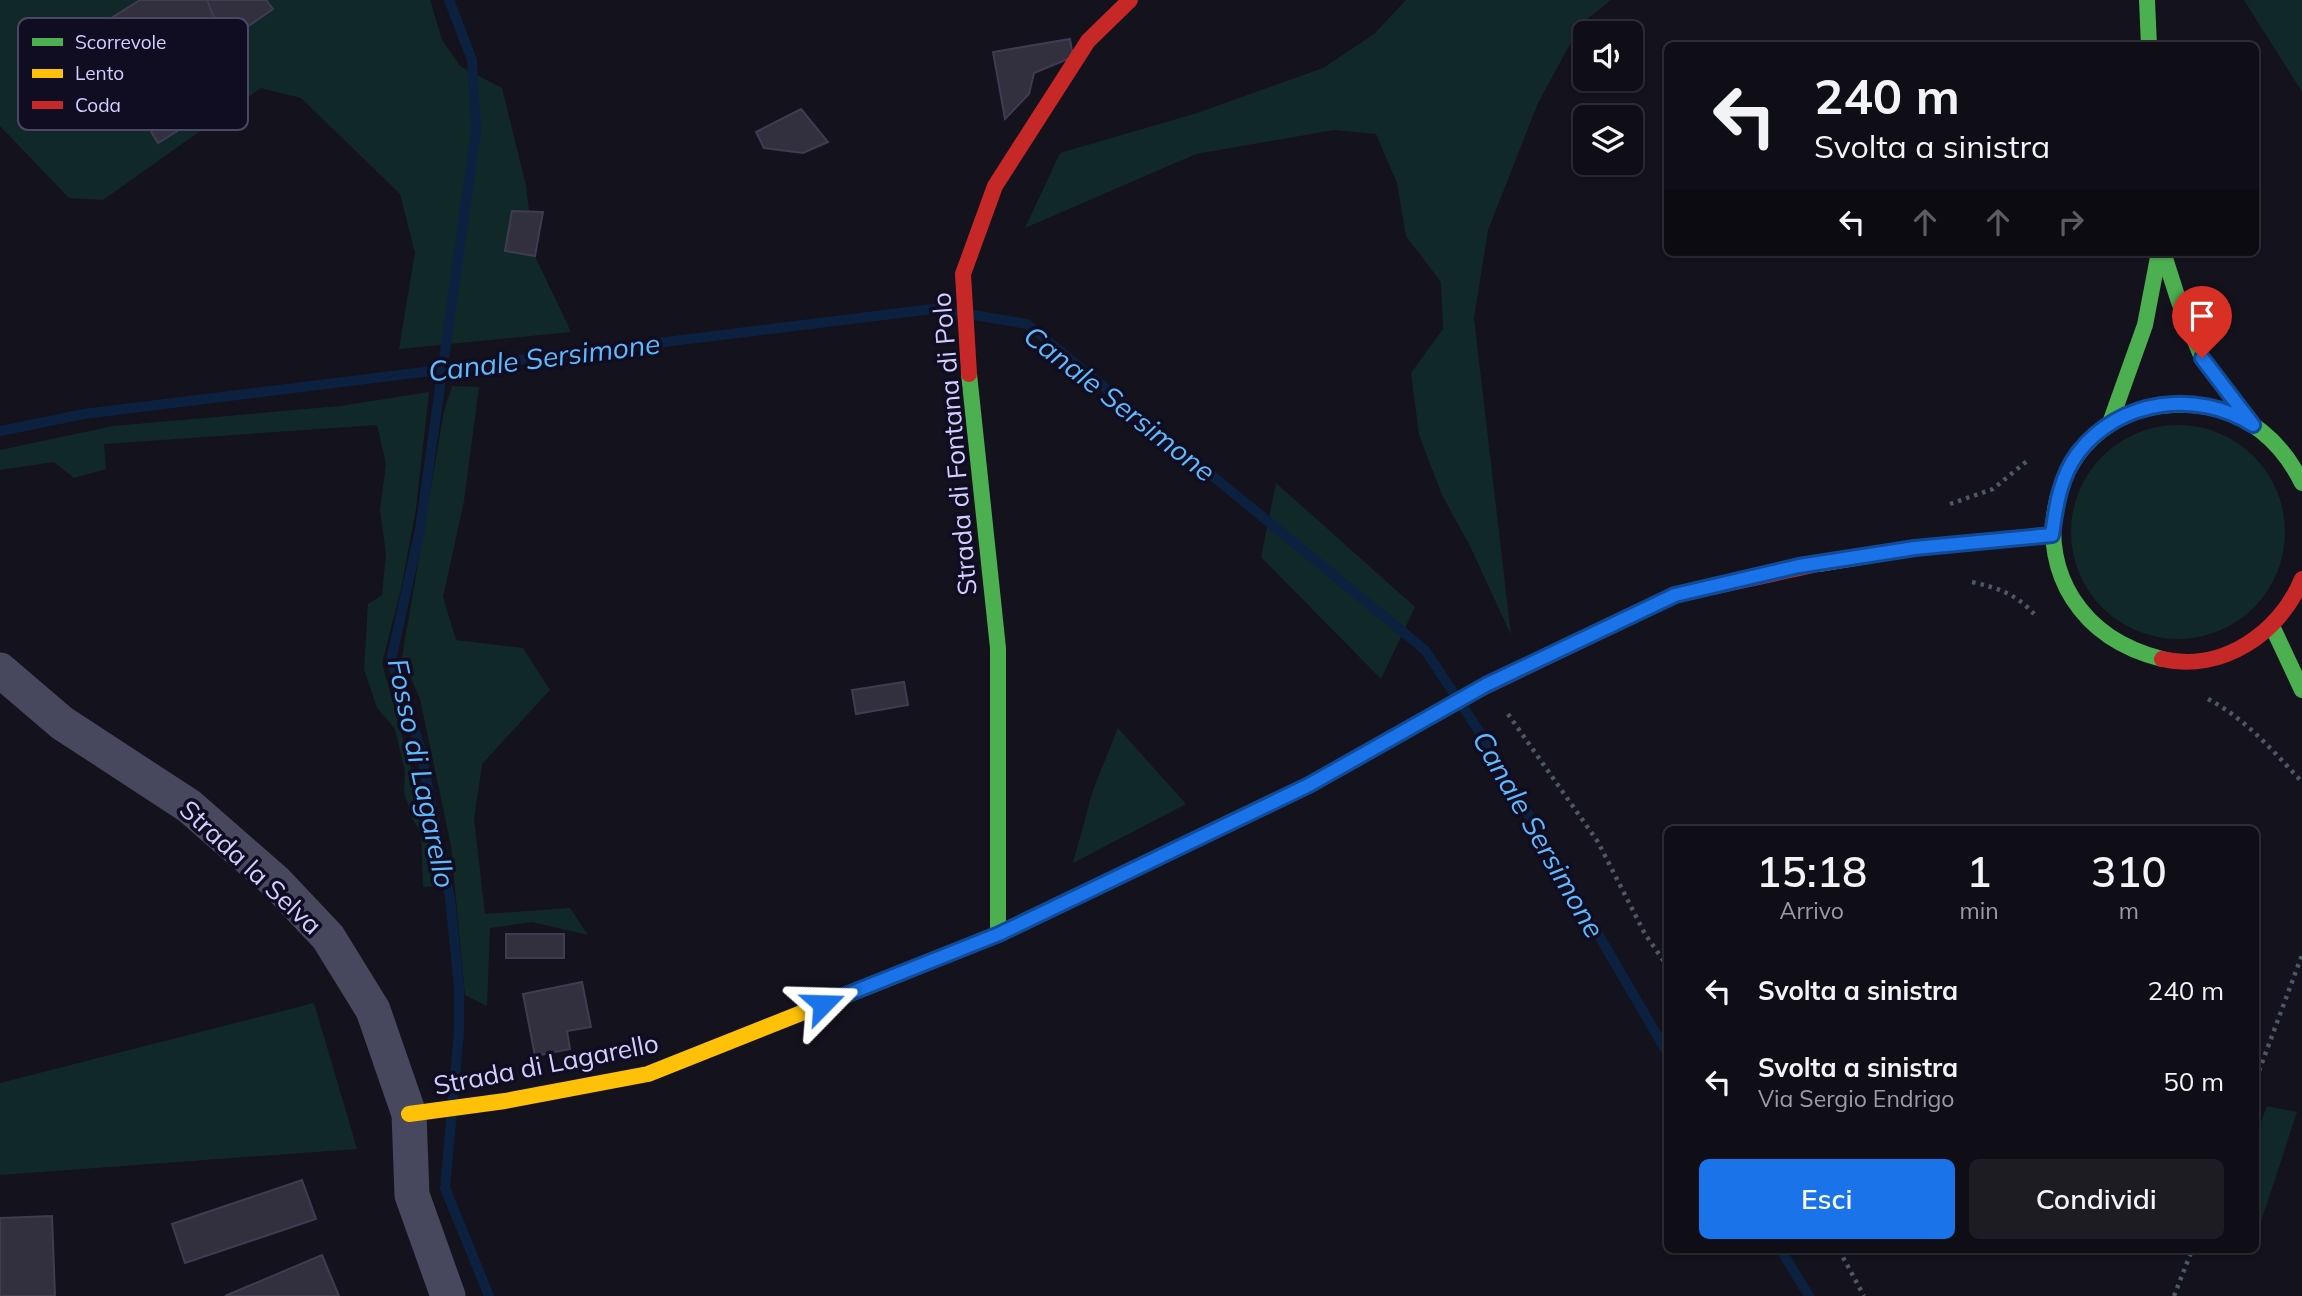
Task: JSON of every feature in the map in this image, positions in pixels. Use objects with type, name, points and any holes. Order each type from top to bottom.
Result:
[{"type":"street","name":"Strada di Fontana di Polo","points":[[999,934],[998,648],[969,370],[963,274],[995,186],[1088,41],[1130,0]]},
{"type":"street","points":[[2147,0],[2149,42]]},
{"type":"street","points":[[2110,424],[2145,325],[2160,256]]},
{"type":"street","points":[[2162,256],[2202,358],[2253,425]]},
{"type":"street","points":[[2302,483],[2297,470],[2270,436],[2235,413],[2192,402],[2149,406],[2110,424],[2078,453],[2058,492],[2052,535],[2060,577],[2081,614],[2114,643],[2153,659],[2196,662],[2237,650],[2272,626],[2298,592],[2302,579]]},
{"type":"street","name":"Strada di Lagarello","points":[[409,1114],[505,1101],[648,1074],[999,934],[1309,785],[1486,685],[1675,595],[1799,566],[1915,548],[2052,535]]},
{"type":"street","points":[[2272,626],[2302,690]]},
{"type":"street","name":"Strada la Selva","points":[[0,670],[62,723],[189,806],[276,882],[328,937],[373,1010],[409,1114],[412,1195],[448,1296]]},
{"type":"path","points":[[1486,685],[1598,842],[1645,934],[1664,961]]},
{"type":"path","points":[[2259,1071],[2302,955]]},
{"type":"path","points":[[1841,1253],[1864,1296]]},
{"type":"path","points":[[2174,1296],[2191,1253]]},
{"type":"green space","points":[[0,0],[430,0],[442,40],[461,67],[502,88],[526,186],[535,256],[571,332],[399,349],[415,253],[400,194],[301,98],[261,88],[248,97],[248,18],[18,18],[18,130],[202,130],[103,200],[69,198],[0,126]]},
{"type":"green space","points":[[1406,0],[1611,0],[1585,21],[1573,21],[1573,39],[1538,103],[1488,230],[1474,318],[1511,635],[1471,548],[1442,495],[1419,435],[1411,373],[1443,329],[1441,282],[1406,236],[1397,183],[1376,134],[1334,130],[1196,154],[1025,228],[1060,153],[1197,113],[1323,68],[1374,34]]},
{"type":"green space","points":[[2244,0],[2302,0],[2302,92]]},
{"type":"green space","points":[[452,386],[479,387],[464,501],[443,597],[456,640],[523,648],[550,690],[482,764],[474,819],[485,914],[570,908],[588,935],[532,922],[490,928],[487,1006],[465,995],[451,846],[420,699],[402,657],[444,411]]},
{"type":"green space","points":[[429,392],[416,509],[401,589],[382,663],[423,812],[436,886],[423,887],[421,832],[413,820],[404,792],[405,772],[395,729],[377,708],[364,669],[368,604],[382,595],[386,554],[380,510],[386,464],[377,425],[104,444],[106,469],[74,478],[54,462],[0,470],[0,450],[113,426],[340,406]]},
{"type":"green space","points":[[2178,425],[2219,433],[2254,456],[2277,491],[2285,532],[2277,573],[2254,608],[2219,631],[2178,639],[2137,631],[2102,608],[2079,573],[2071,532],[2079,491],[2102,456],[2137,433]]},
{"type":"green space","points":[[1276,483],[1415,607],[1381,679],[1261,557]]},
{"type":"green space","points":[[1118,728],[1186,804],[1073,863],[1093,790]]},
{"type":"green space","points":[[314,1003],[357,1149],[0,1175],[0,1083]]},
{"type":"green space","points":[[2267,1106],[2297,1112],[2259,1228],[2259,1128]]},
{"type":"building","points":[[140,0],[207,0],[214,18],[111,18]]},
{"type":"building","points":[[207,0],[266,0],[273,9],[248,26],[248,18],[214,18]]},
{"type":"building","points":[[1070,39],[1073,57],[1034,73],[1029,94],[1005,119],[993,52]]},
{"type":"building","points":[[801,109],[828,142],[803,153],[764,148],[756,132]]},
{"type":"building","points":[[150,130],[179,130],[158,143]]},
{"type":"building","points":[[512,211],[543,212],[535,256],[505,251]]},
{"type":"building","points":[[904,682],[908,705],[856,714],[852,690]]},
{"type":"building","points":[[506,934],[564,934],[564,958],[506,958]]},
{"type":"building","points":[[582,982],[591,1027],[567,1031],[570,1049],[535,1056],[523,994]]},
{"type":"building","points":[[302,1180],[316,1219],[185,1263],[172,1224]]},
{"type":"building","points":[[52,1216],[55,1296],[0,1296],[0,1218]]},
{"type":"building","points":[[322,1255],[339,1296],[225,1296]]},
{"type":"waterway","name":"Fosso di Lagarello","points":[[449,0],[472,60],[476,131],[420,529],[391,660],[419,743],[450,898],[459,987],[459,1033],[445,1188],[489,1296]]},
{"type":"waterway","name":"Canale Sersimone","points":[[0,431],[84,414],[932,309],[958,313]]},
{"type":"waterway","name":"Canale Sersimone","points":[[974,315],[1027,324],[1425,650],[1483,737],[1664,1047]]},
{"type":"waterway","name":"Canale Sersimone","points":[[1783,1253],[1809,1296]]},
{"type":"traffic: fast","points":[[2147,0],[2149,42]]},
{"type":"traffic: fast","points":[[2110,423],[2145,325],[2158,256]]},
{"type":"traffic: fast","points":[[2164,256],[2179,302],[2202,358],[2252,423]]},
{"type":"traffic: fast","points":[[969,374],[998,648],[998,934]]},
{"type":"traffic: fast","points":[[2162,659],[2108,635],[2073,599],[2055,555],[2055,509],[2071,466],[2101,431],[2145,409],[2201,406],[2234,415],[2262,431],[2274,442],[2302,483]]},
{"type":"traffic: fast","points":[[2272,626],[2302,690]]},
{"type":"traffic: fast","points":[[897,975],[998,934],[1309,785],[1480,689]]},
{"type":"traffic: slow","points":[[1818,564],[1915,548],[2051,535]]},
{"type":"traffic: slow","points":[[409,1114],[505,1101],[648,1074],[897,975]]},
{"type":"traffic: jam","points":[[969,374],[963,274],[995,186],[1088,41],[1130,0]]},
{"type":"traffic: jam","points":[[1480,689],[1675,595],[1818,564]]},
{"type":"traffic: jam","points":[[2162,659],[2184,662],[2206,660],[2227,654],[2246,644],[2264,632],[2279,616],[2302,579]]},
{"type":"route","points":[[823,1004],[999,934],[1309,785],[1486,685],[1675,595],[1799,566],[1915,548],[2052,535],[2058,492],[2068,472],[2078,453],[2110,424],[2149,406],[2192,402],[2235,413],[2253,425],[2202,358]]}]
